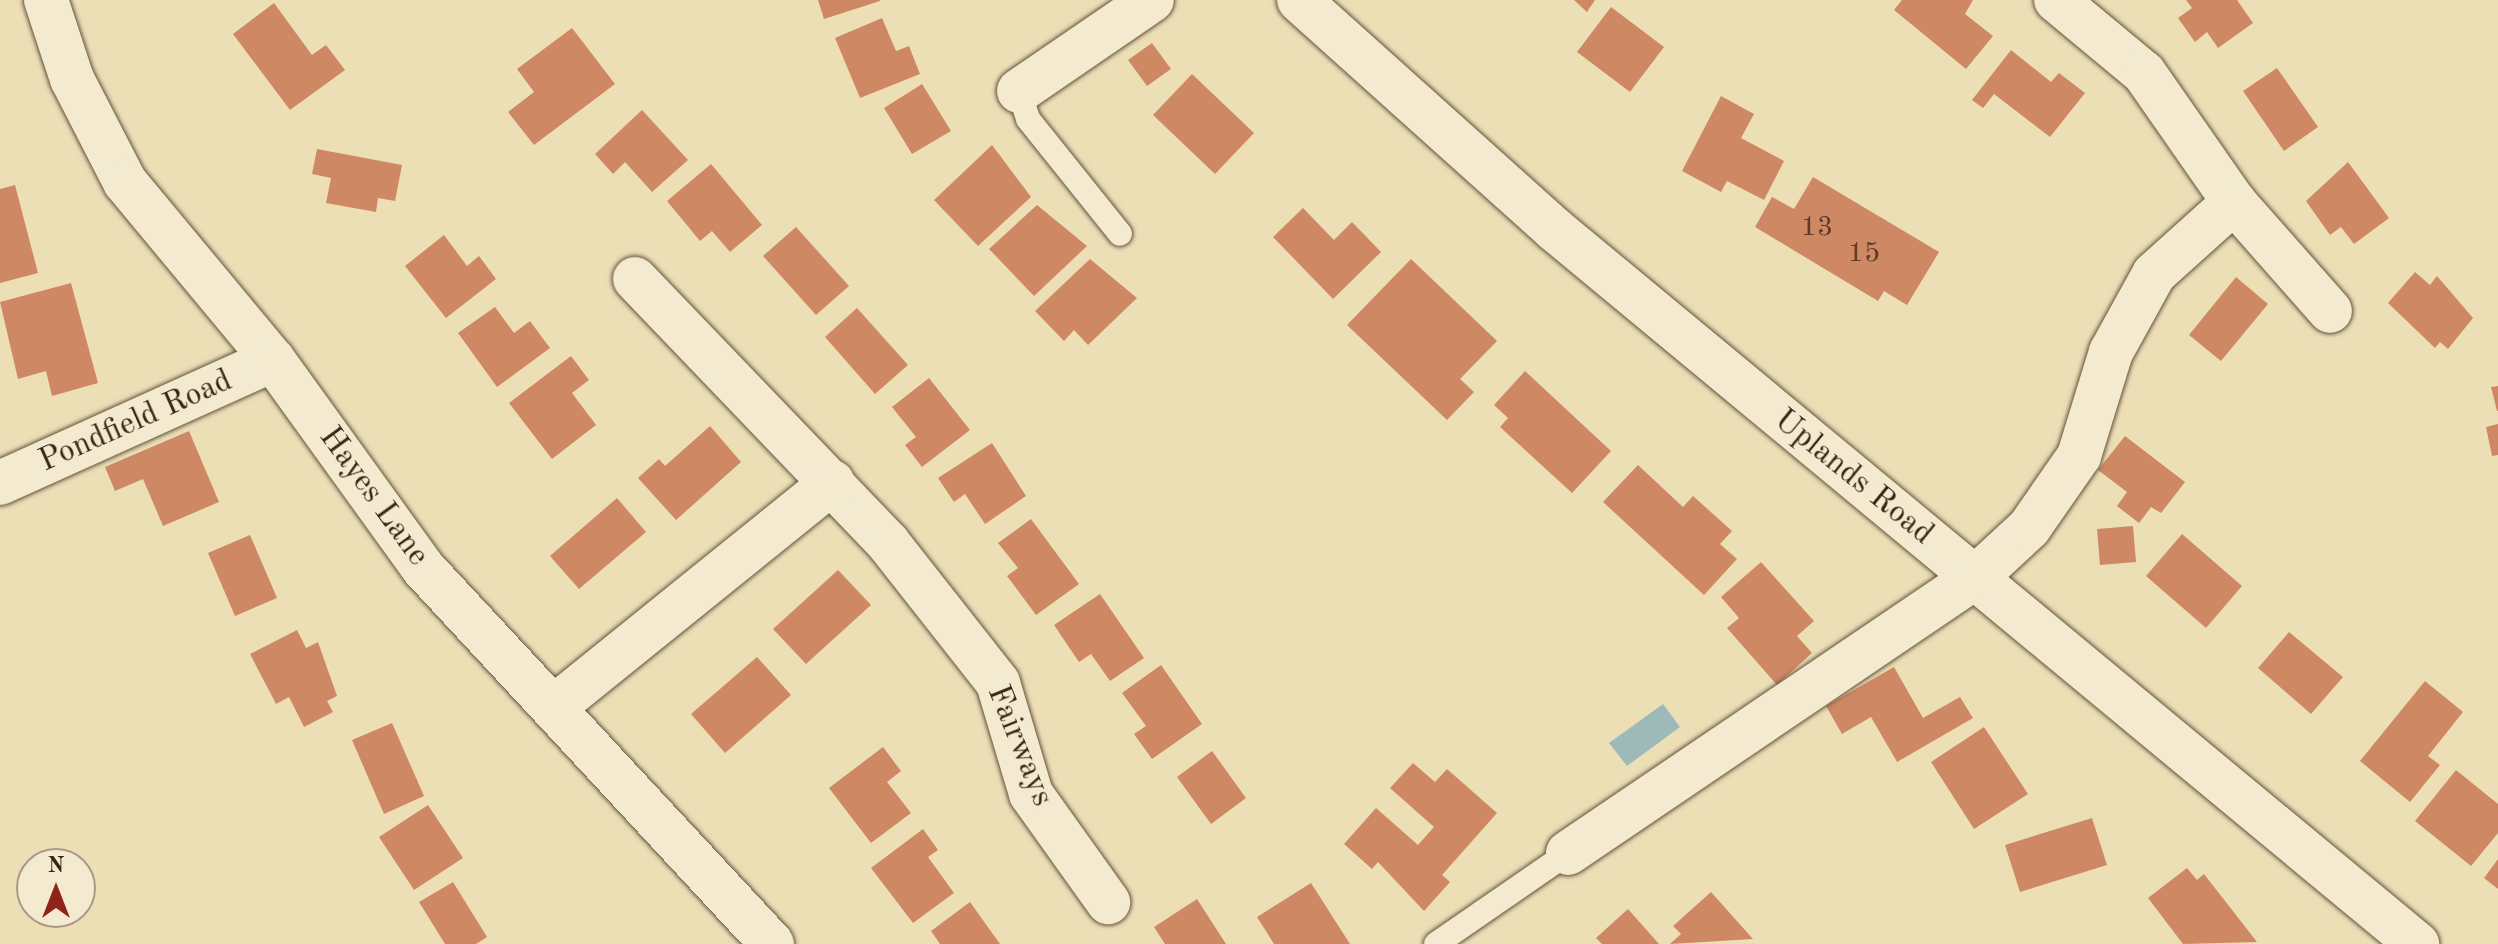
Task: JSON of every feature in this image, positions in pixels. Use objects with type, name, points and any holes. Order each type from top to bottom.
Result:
[{"type":"street","name":"Hayes Lane","points":[[46,0],[72,79],[125,182],[273,360],[423,568],[772,944]]},
{"type":"street","points":[[1019,91],[1152,0]]},
{"type":"street","name":"Uplands Road","points":[[1299,0],[1554,229],[2417,944]]},
{"type":"street","points":[[2056,0],[2144,73],[2234,202],[2330,311]]},
{"type":"street","points":[[1568,853],[1976,577],[2029,528],[2079,456],[2111,352],[2154,274],[2234,202]]},
{"type":"street","name":"Fairways","points":[[635,279],[833,482],[998,683],[1031,794],[1108,902]]},
{"type":"street","name":"Pondfield Road","points":[[0,483],[273,360]]},
{"type":"street","points":[[554,707],[833,482]]},
{"type":"lane","points":[[1019,91],[1028,119],[1120,234]]},
{"type":"lane","points":[[1436,944],[1568,853]]},
{"type":"water","points":[[1663,704],[1680,727],[1627,766],[1609,743]]},
{"type":"building","points":[[818,0],[880,0],[880,1],[824,19]]},
{"type":"building","points":[[1574,0],[1595,0],[1587,12]]},
{"type":"building","points":[[1902,0],[1973,0],[1965,14],[1993,36],[1966,69],[1894,10]]},
{"type":"building","points":[[2186,0],[2237,0],[2253,23],[2218,48],[2207,32],[2195,42],[2178,18],[2192,8]]},
{"type":"building","points":[[274,3],[312,55],[326,45],[345,70],[290,110],[233,34]]},
{"type":"building","points":[[1611,7],[1664,47],[1630,92],[1577,52]]},
{"type":"building","points":[[882,18],[896,51],[909,46],[920,74],[860,98],[835,38]]},
{"type":"building","points":[[572,28],[615,84],[534,145],[508,112],[534,92],[517,69]]},
{"type":"building","points":[[1152,43],[1171,69],[1147,86],[1128,60]]},
{"type":"building","points":[[2011,50],[2051,82],[2059,73],[2085,93],[2050,137],[1994,94],[1983,108],[1972,100]]},
{"type":"building","points":[[2277,68],[2318,127],[2284,151],[2243,91]]},
{"type":"building","points":[[1192,74],[1254,133],[1215,174],[1153,115]]},
{"type":"building","points":[[922,84],[951,131],[912,154],[884,108]]},
{"type":"building","points":[[1721,96],[1754,114],[1741,138],[1784,161],[1764,200],[1727,181],[1721,192],[1682,171]]},
{"type":"building","points":[[642,110],[688,160],[652,192],[625,162],[613,174],[595,154]]},
{"type":"building","points":[[992,145],[1031,197],[978,246],[934,200]]},
{"type":"building","points":[[317,149],[402,165],[395,201],[378,198],[376,212],[326,203],[331,178],[312,174]]},
{"type":"building","points":[[2348,162],[2389,218],[2354,244],[2341,227],[2330,235],[2306,201]]},
{"type":"building","points":[[711,164],[762,225],[730,252],[712,231],[700,241],[667,201]]},
{"type":"building","points":[[1813,177],[1939,252],[1907,305],[1884,291],[1878,301],[1755,227],[1772,197],[1794,209]]},
{"type":"building","points":[[15,185],[38,273],[0,283],[0,189]]},
{"type":"building","points":[[1037,205],[1087,246],[1034,296],[989,249]]},
{"type":"building","points":[[1303,208],[1334,240],[1352,222],[1381,252],[1333,299],[1273,237]]},
{"type":"building","points":[[796,227],[849,286],[816,315],[763,256]]},
{"type":"building","points":[[444,235],[467,266],[479,256],[496,279],[446,318],[405,266]]},
{"type":"building","points":[[1090,259],[1137,298],[1088,345],[1074,330],[1064,341],[1035,311]]},
{"type":"building","points":[[1411,259],[1497,341],[1460,379],[1474,392],[1447,420],[1347,325]]},
{"type":"building","points":[[2415,272],[2430,285],[2437,276],[2473,318],[2448,349],[2440,342],[2435,348],[2388,303]]},
{"type":"building","points":[[2236,277],[2268,304],[2221,361],[2189,335]]},
{"type":"building","points":[[71,283],[98,383],[52,396],[46,371],[18,379],[0,302]]},
{"type":"building","points":[[495,307],[514,333],[530,321],[550,348],[497,387],[458,333]]},
{"type":"building","points":[[857,308],[908,365],[875,394],[825,337]]},
{"type":"building","points":[[571,356],[589,380],[572,393],[596,425],[552,459],[509,403]]},
{"type":"building","points":[[1525,371],[1611,451],[1572,493],[1500,427],[1508,418],[1494,405]]},
{"type":"building","points":[[929,378],[970,430],[922,467],[905,445],[916,437],[892,407]]},
{"type":"building","points":[[2498,386],[2498,411],[2497,411],[2491,387]]},
{"type":"building","points":[[2498,424],[2498,455],[2492,456],[2486,427]]},
{"type":"building","points":[[710,426],[741,462],[676,520],[638,478],[659,459],[665,466]]},
{"type":"building","points":[[189,431],[219,502],[163,526],[143,479],[115,491],[105,467]]},
{"type":"building","points":[[2125,436],[2185,482],[2161,513],[2151,507],[2139,523],[2117,506],[2127,492],[2098,470]]},
{"type":"building","points":[[992,443],[1026,496],[985,524],[965,494],[954,502],[938,478]]},
{"type":"building","points":[[1638,465],[1683,507],[1693,496],[1732,531],[1720,544],[1737,559],[1704,595],[1603,502]]},
{"type":"building","points":[[617,498],[646,532],[579,589],[550,556]]},
{"type":"building","points":[[1031,519],[1079,584],[1036,615],[1007,576],[1018,568],[998,543]]},
{"type":"building","points":[[2133,526],[2136,562],[2100,565],[2097,529]]},
{"type":"building","points":[[2182,534],[2242,586],[2206,628],[2146,576]]},
{"type":"building","points":[[250,535],[277,598],[235,616],[208,553]]},
{"type":"building","points":[[1761,562],[1814,621],[1797,636],[1812,653],[1777,685],[1727,628],[1739,618],[1721,597]]},
{"type":"building","points":[[838,570],[871,605],[806,664],[773,629]]},
{"type":"building","points":[[1100,594],[1144,658],[1110,681],[1091,654],[1079,662],[1054,625]]},
{"type":"building","points":[[297,630],[306,648],[318,642],[337,696],[327,701],[333,712],[304,727],[289,697],[276,704],[250,654]]},
{"type":"building","points":[[2289,632],[2343,677],[2311,714],[2258,668]]},
{"type":"building","points":[[757,657],[791,695],[725,753],[691,714]]},
{"type":"building","points":[[1161,665],[1202,724],[1152,759],[1134,734],[1146,726],[1122,693]]},
{"type":"building","points":[[1894,667],[1923,718],[1960,697],[1973,718],[1897,762],[1871,717],[1842,734],[1826,706]]},
{"type":"building","points":[[2425,681],[2463,712],[2428,756],[2440,765],[2410,802],[2360,761]]},
{"type":"building","points":[[392,723],[424,796],[384,814],[352,740]]},
{"type":"building","points":[[1984,727],[2028,794],[1974,829],[1931,762]]},
{"type":"building","points":[[883,747],[901,771],[887,782],[911,813],[871,843],[829,788]]},
{"type":"building","points":[[1212,751],[1246,798],[1211,824],[1177,777]]},
{"type":"building","points":[[1413,763],[1435,782],[1447,769],[1497,813],[1442,875],[1450,882],[1424,911],[1378,862],[1372,869],[1344,844],[1376,808],[1418,845],[1434,827],[1390,788]]},
{"type":"building","points":[[2456,770],[2498,804],[2498,833],[2471,866],[2415,821]]},
{"type":"building","points":[[428,805],[463,858],[414,890],[379,837]]},
{"type":"building","points":[[2092,818],[2107,865],[2020,892],[2005,845]]},
{"type":"building","points":[[923,829],[938,850],[928,857],[954,893],[913,923],[871,868]]},
{"type":"building","points":[[2498,859],[2498,889],[2484,878]]},
{"type":"building","points":[[2187,868],[2197,880],[2204,874],[2257,942],[2183,944],[2148,898]]},
{"type":"building","points":[[453,882],[487,937],[476,944],[445,944],[419,902]]},
{"type":"building","points":[[1311,883],[1350,944],[1274,944],[1257,917]]},
{"type":"building","points":[[1711,892],[1753,939],[1670,944],[1681,934],[1673,926]]},
{"type":"building","points":[[1197,899],[1226,944],[1165,944],[1154,927]]},
{"type":"building","points":[[970,902],[1000,944],[940,944],[931,931]]},
{"type":"building","points":[[1628,909],[1659,944],[1602,944],[1596,938]]}]
